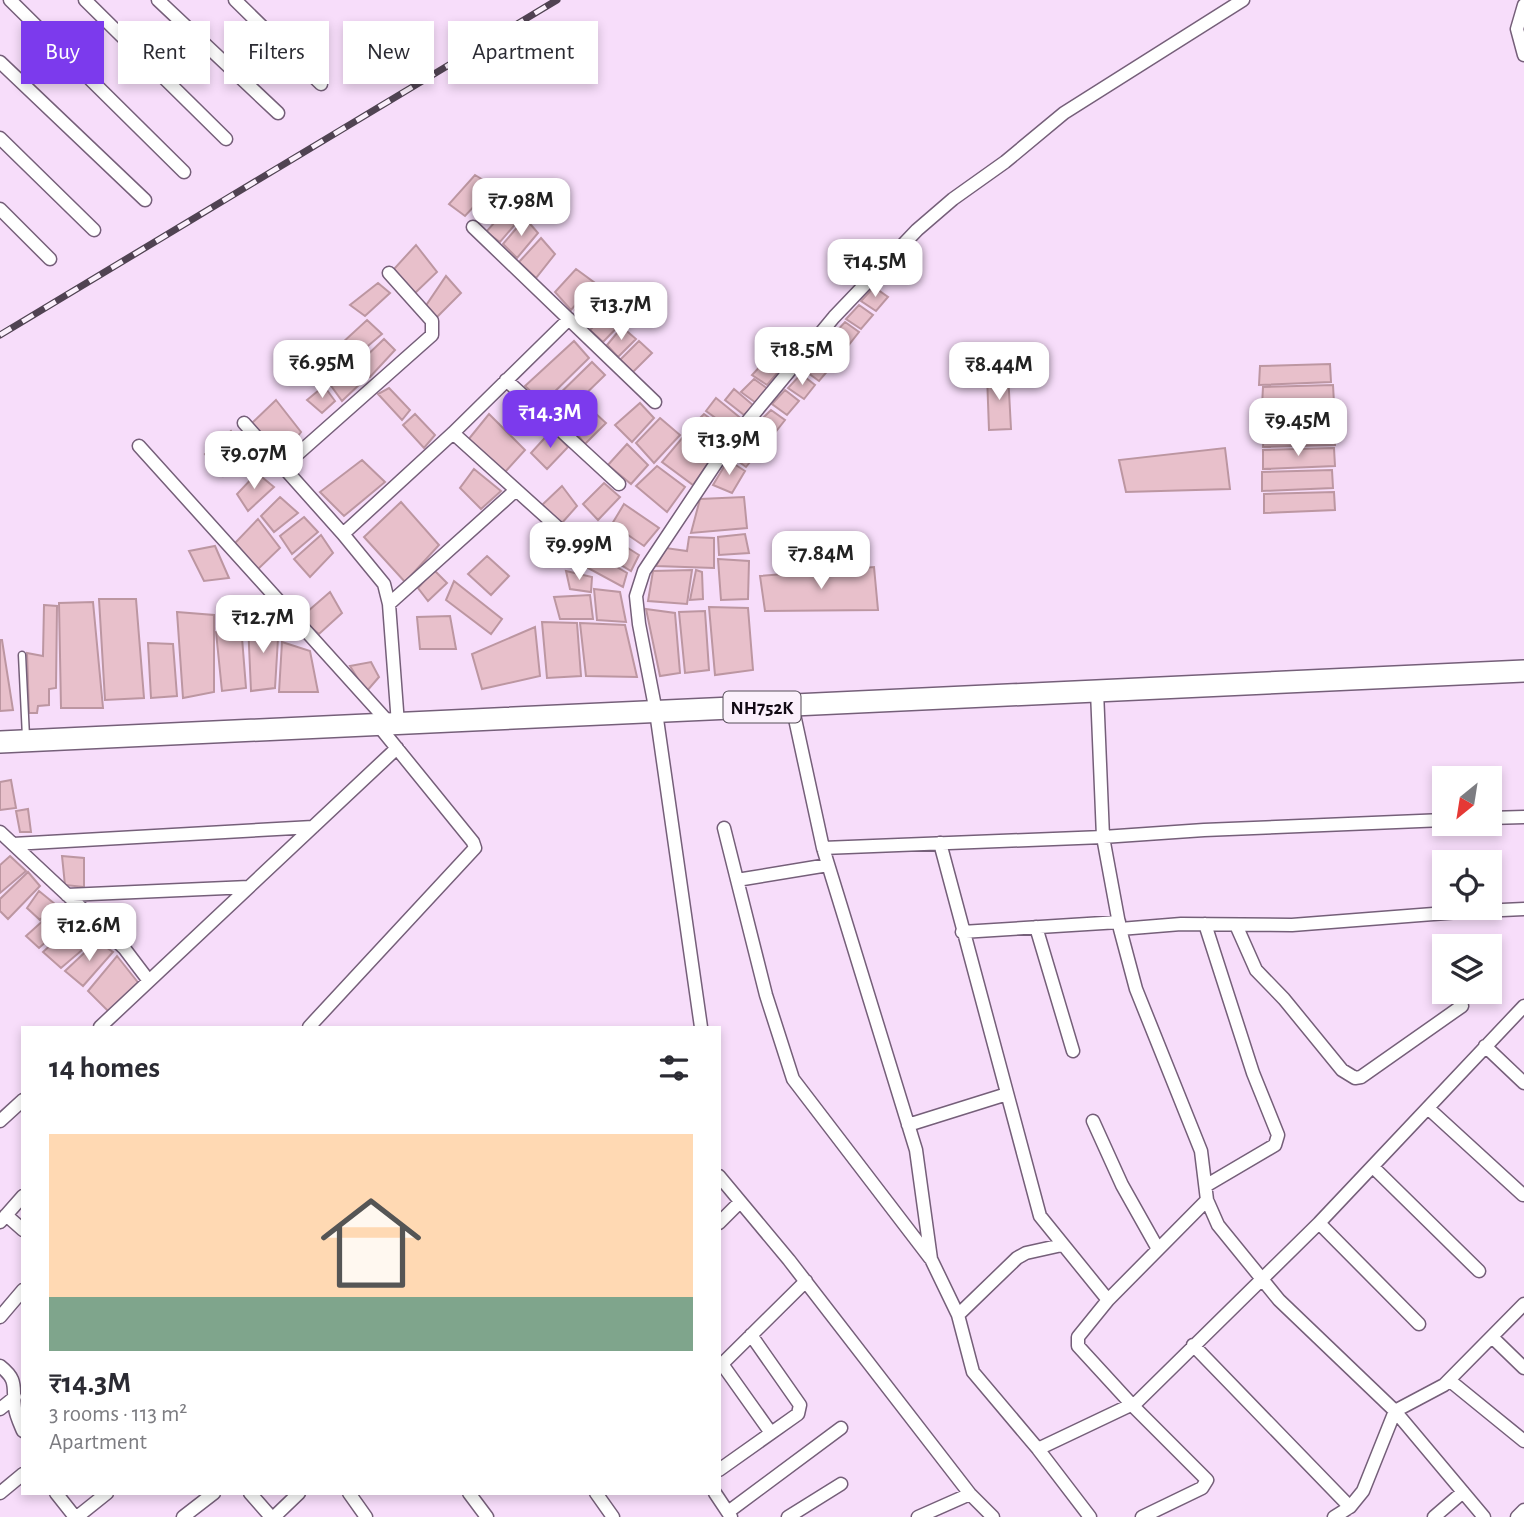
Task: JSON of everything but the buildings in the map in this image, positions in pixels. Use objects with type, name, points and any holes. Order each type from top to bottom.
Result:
[{"type":"highway","name":"NH752K","points":[[0,742],[1524,671]]},
{"type":"street","points":[[10,0],[184,172]]},
{"type":"street","points":[[85,0],[226,139]]},
{"type":"street","points":[[158,0],[278,113]]},
{"type":"street","points":[[235,0],[256,21]]},
{"type":"street","points":[[701,1026],[656,712],[639,624],[636,596],[644,571],[728,445],[834,317],[917,230],[1064,113],[1243,0]]},
{"type":"street","points":[[1524,5],[1517,29],[1524,55]]},
{"type":"street","points":[[0,62],[145,200]]},
{"type":"street","points":[[0,138],[94,230]]},
{"type":"street","points":[[0,209],[50,259]]},
{"type":"street","points":[[473,228],[655,402]]},
{"type":"street","points":[[284,467],[432,335],[432,321],[389,273]]},
{"type":"street","points":[[343,534],[453,433],[569,319]]},
{"type":"street","points":[[506,380],[619,484]]},
{"type":"street","points":[[244,424],[379,575],[384,584],[388,604],[388,724],[397,748],[473,842],[475,848],[311,1026]]},
{"type":"street","points":[[453,433],[565,534]]},
{"type":"street","points":[[139,446],[388,724]]},
{"type":"street","points":[[388,604],[516,490]]},
{"type":"street","points":[[1097,691],[1102,837],[1119,926],[1136,989],[1201,1151],[1207,1200],[1217,1225],[1279,1300],[1395,1411],[1485,1517]]},
{"type":"street","points":[[792,705],[822,848],[916,1150],[931,1259]]},
{"type":"street","points":[[101,1026],[397,748]]},
{"type":"street","points":[[1502,818],[1524,817]]},
{"type":"street","points":[[822,848],[1432,820]]},
{"type":"street","points":[[13,844],[313,827]]},
{"type":"street","points":[[724,828],[766,995],[793,1079],[931,1259],[958,1315],[973,1372],[1038,1449],[1090,1517]]},
{"type":"street","points":[[0,832],[130,954],[149,981]]},
{"type":"street","points":[[940,843],[1041,1216],[1108,1300]]},
{"type":"street","points":[[737,880],[828,865]]},
{"type":"street","points":[[67,895],[249,887]]},
{"type":"street","points":[[962,932],[1036,927],[1292,925],[1524,909]]},
{"type":"street","points":[[1205,924],[1253,1073],[1278,1135],[1275,1145],[1207,1185]]},
{"type":"street","points":[[1236,925],[1256,970],[1280,994],[1342,1070],[1355,1078],[1361,1077],[1462,1006]]},
{"type":"street","points":[[1036,927],[1073,1051]]},
{"type":"street","points":[[1038,1449],[1133,1406],[1319,1223],[1524,1006]]},
{"type":"street","points":[[1485,1046],[1524,1083]]},
{"type":"street","points":[[908,1125],[1007,1094]]},
{"type":"street","points":[[0,1121],[21,1102]]},
{"type":"street","points":[[1429,1109],[1523,1195]]},
{"type":"street","points":[[1093,1122],[1122,1185],[1158,1250]]},
{"type":"street","points":[[1373,1167],[1479,1271]]},
{"type":"street","points":[[721,1178],[806,1281],[971,1494],[993,1517]]},
{"type":"street","points":[[21,1198],[3,1218],[21,1229]]},
{"type":"street","points":[[1142,1517],[1202,1488],[1208,1480],[1133,1406],[1077,1342],[1080,1333],[1108,1300],[1207,1200]]},
{"type":"street","points":[[721,1221],[740,1202]]},
{"type":"street","points":[[1319,1223],[1419,1324]]},
{"type":"street","points":[[958,1315],[1017,1258],[1026,1253],[1062,1245]]},
{"type":"street","points":[[771,1433],[721,1365],[806,1281]]},
{"type":"street","points":[[0,1317],[21,1292]]},
{"type":"street","points":[[1334,1517],[1350,1507],[1363,1491],[1395,1411],[1449,1380],[1524,1304]]},
{"type":"street","points":[[721,1469],[798,1414],[800,1405],[751,1335]]},
{"type":"street","points":[[1492,1337],[1524,1368]]},
{"type":"street","points":[[1193,1345],[1350,1507]]},
{"type":"street","points":[[0,1366],[18,1387],[16,1411],[21,1425]]},
{"type":"street","points":[[1449,1380],[1524,1441]]},
{"type":"street","points":[[0,1409],[18,1387]]},
{"type":"street","points":[[716,1495],[729,1515],[841,1428]]},
{"type":"street","points":[[0,1493],[21,1476]]},
{"type":"street","points":[[788,1517],[841,1484]]},
{"type":"street","points":[[1434,1517],[1464,1492]]},
{"type":"street","points":[[918,1517],[945,1512],[971,1494]]},
{"type":"street","points":[[58,1495],[76,1517],[104,1495]]},
{"type":"street","points":[[183,1517],[211,1495]]},
{"type":"street","points":[[252,1495],[272,1517],[297,1495]]},
{"type":"street","points":[[350,1495],[366,1517]]},
{"type":"street","points":[[470,1495],[487,1517]]},
{"type":"street","points":[[597,1495],[613,1517]]},
{"type":"street","points":[[1517,1517],[1524,1510]]},
{"type":"lane","points":[[22,655],[26,741]]},
{"type":"railway","points":[[0,335],[557,0]]}]
